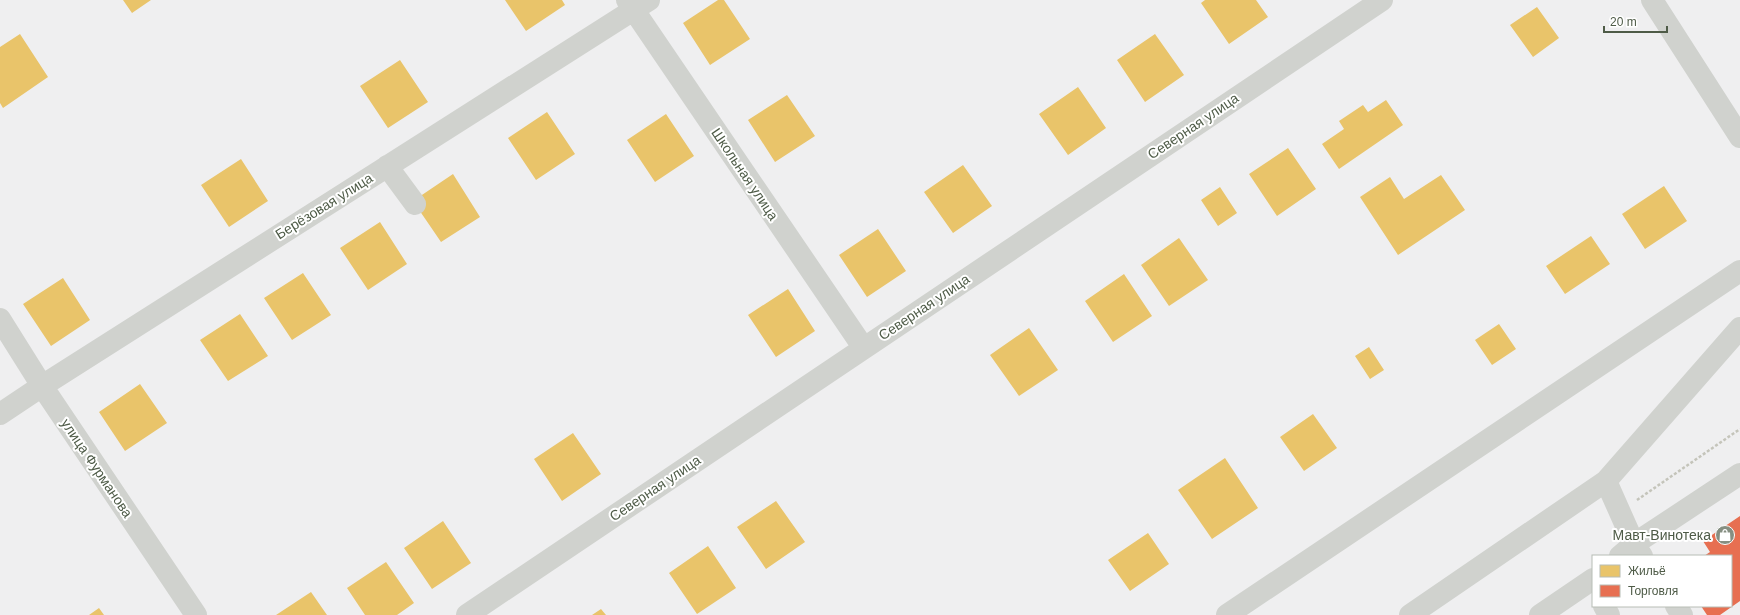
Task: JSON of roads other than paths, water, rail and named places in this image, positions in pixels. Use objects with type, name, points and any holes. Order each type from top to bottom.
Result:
[{"type":"street","name":"Северная улица","points":[[467,615],[863,347],[1382,0]]},
{"type":"street","points":[[1652,0],[1740,137]]},
{"type":"street","name":"Школьная улица","points":[[636,3],[863,347]]},
{"type":"street","name":"Берёзовая улица","points":[[0,414],[387,166],[636,3]]},
{"type":"street","points":[[387,166],[415,204]]},
{"type":"street","points":[[1227,615],[1740,271]]},
{"type":"street","name":"улица Фурманова","points":[[0,320],[42,386],[196,615]]},
{"type":"street","points":[[1410,615],[1606,482],[1740,328]]},
{"type":"street","points":[[1606,482],[1620,512],[1632,552],[1740,474]]},
{"type":"street","points":[[1540,615],[1592,584]]},
{"type":"place","name":"Мавт-Винотека","points":[[1725,535]]}]
